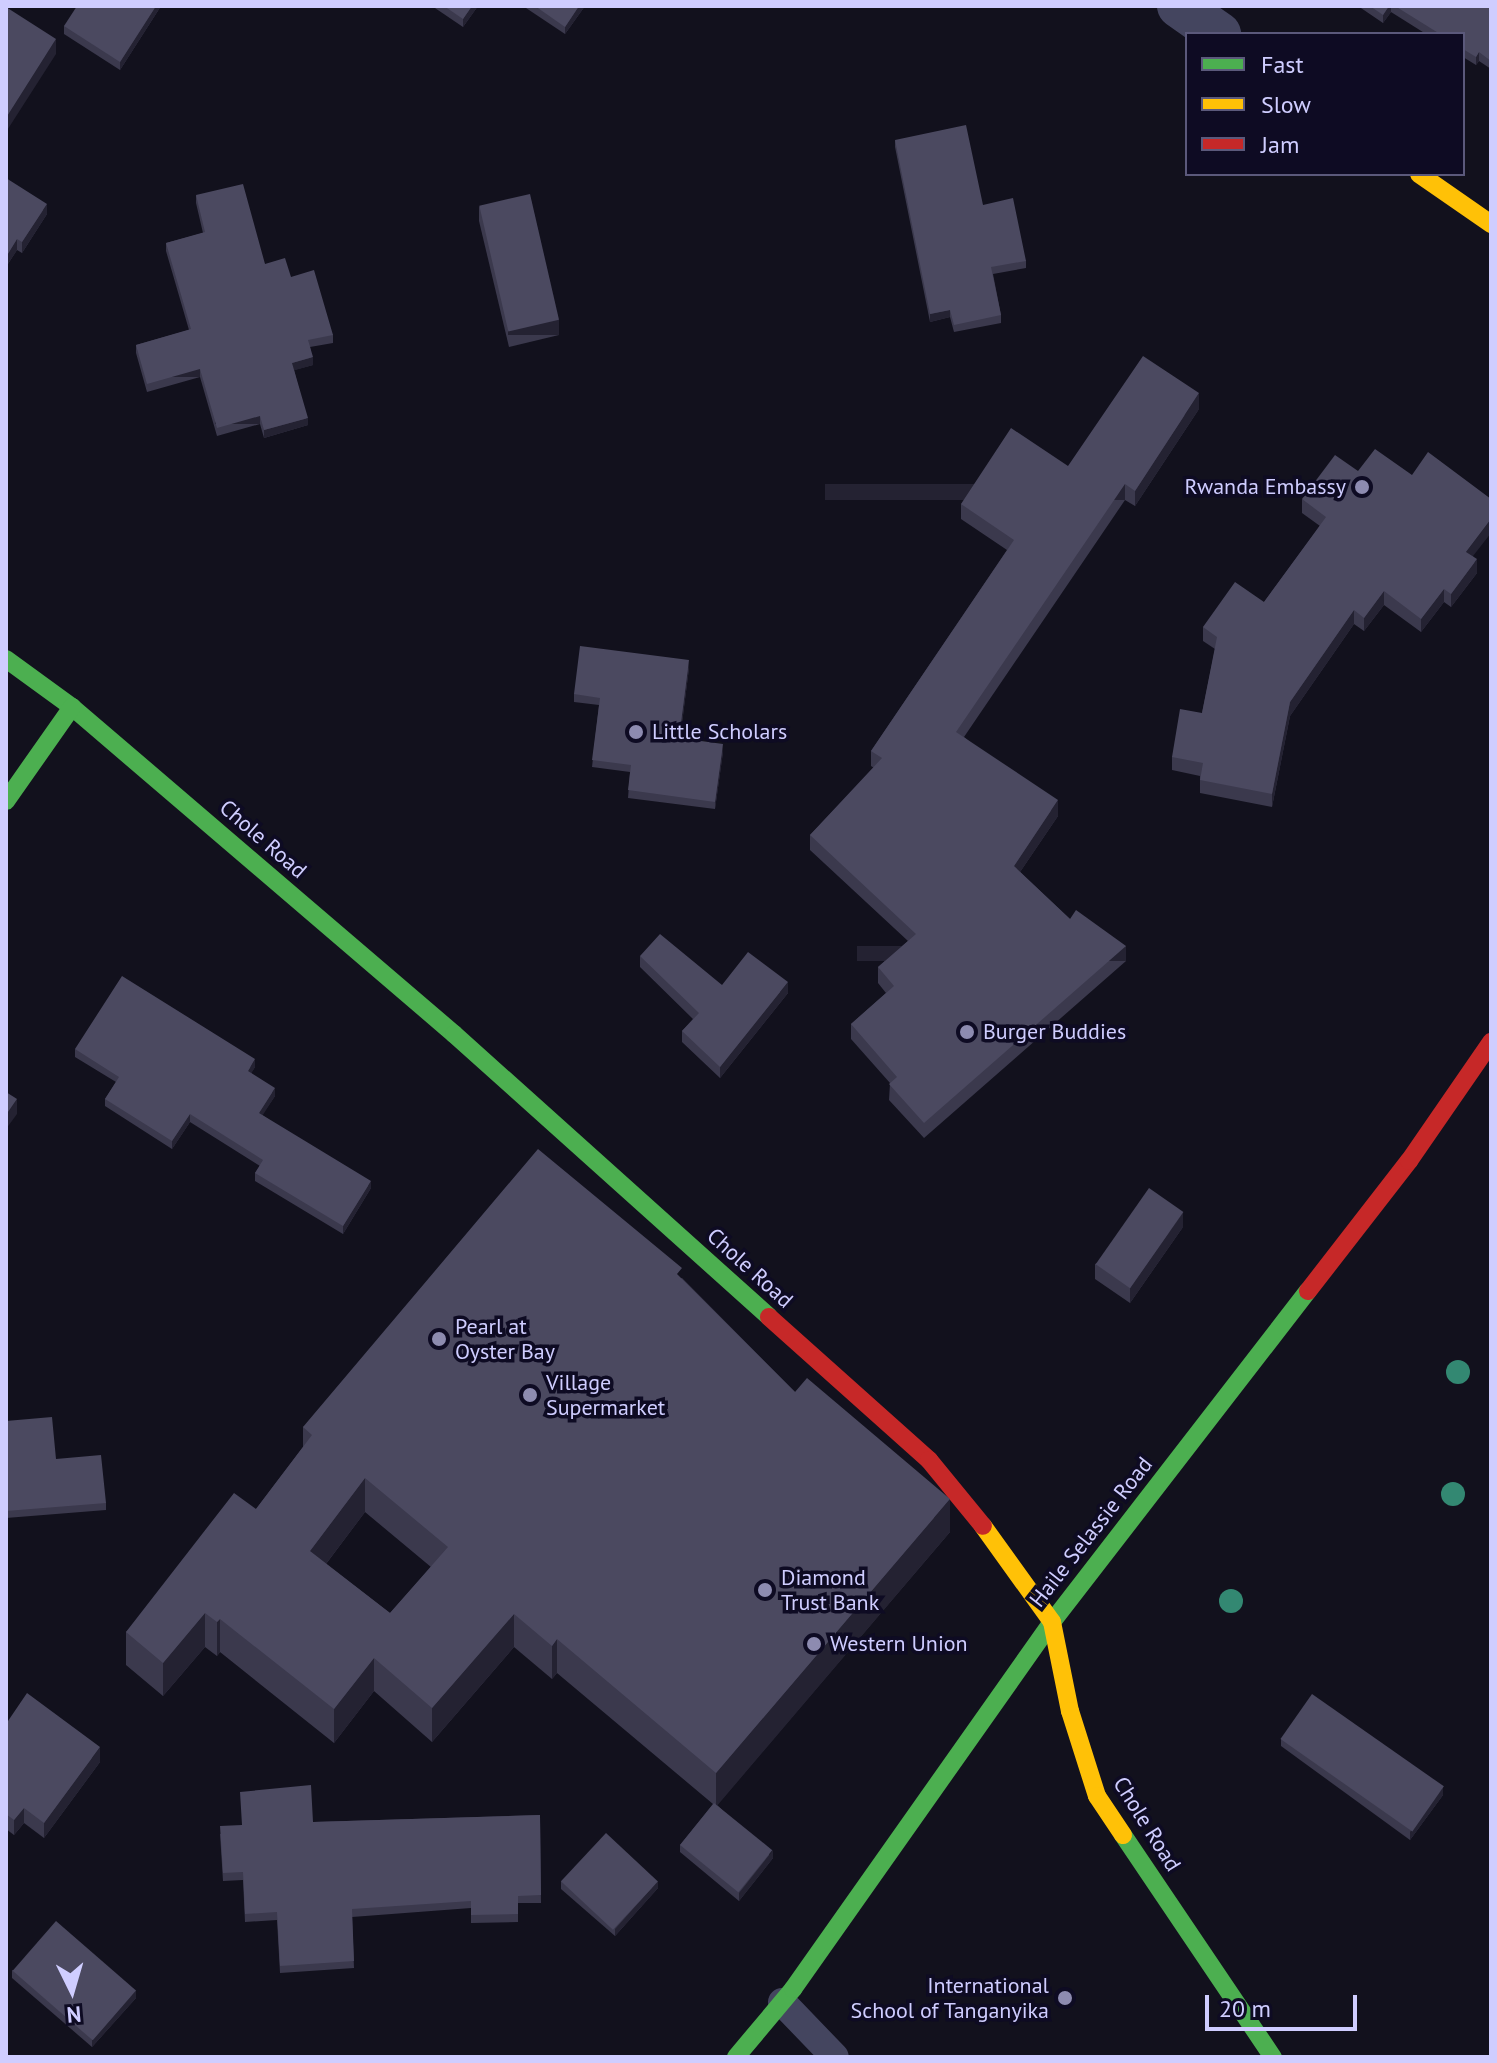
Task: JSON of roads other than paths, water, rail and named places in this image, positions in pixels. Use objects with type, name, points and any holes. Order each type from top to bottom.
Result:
[{"type":"street","points":[[1179,6],[1216,32]]},
{"type":"street","points":[[1422,176],[1491,224]]},
{"type":"street","name":"Chole Road","points":[[6,659],[72,707],[466,1044],[929,1460],[999,1545],[1052,1622],[1070,1711],[1097,1796],[1273,2057]]},
{"type":"street","points":[[6,801],[72,707]]},
{"type":"street","name":"Haile Selassie Road","points":[[736,2057],[782,2002],[1052,1622],[1409,1161],[1491,1042]]},
{"type":"lane","points":[[782,2002],[835,2057]]},
{"type":"place","name":"Rwanda Embassy","points":[[1362,487]]},
{"type":"place","name":"Little Scholars","points":[[636,732]]},
{"type":"place","name":"Burger Buddies","points":[[967,1032]]},
{"type":"place","name":"Pearl at Oyster Bay","points":[[439,1339]]},
{"type":"place","name":"Village Supermarket","points":[[530,1395]]},
{"type":"place","name":"Diamond Trust Bank","points":[[765,1590]]},
{"type":"place","name":"Western Union","points":[[814,1644]]},
{"type":"place","name":"International School of Tanganyika","points":[[1065,1998]]}]
